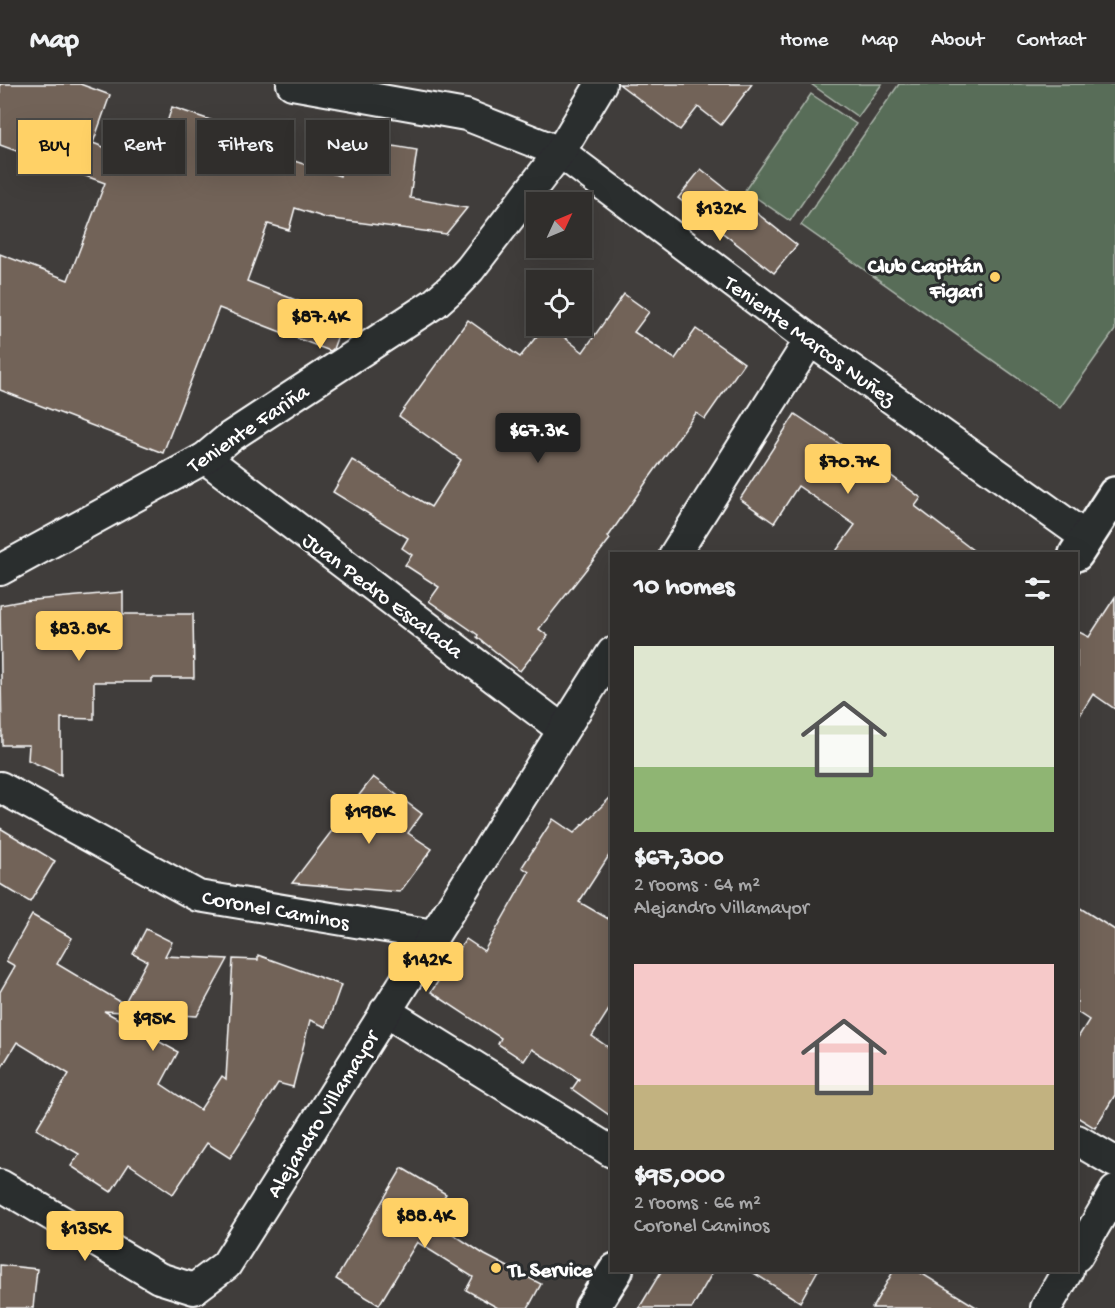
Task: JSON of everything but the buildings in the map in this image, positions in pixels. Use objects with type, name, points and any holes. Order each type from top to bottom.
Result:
[{"type":"street","name":"Teniente Marcos Nuñez","points":[[292,84],[466,115],[560,152],[1082,546]]},
{"type":"street","name":"Teniente Fariña","points":[[0,570],[205,458],[230,437],[435,303],[470,269],[560,152],[601,84]]},
{"type":"street","points":[[676,552],[810,340]]},
{"type":"street","name":"Juan Pedro Escalada","points":[[205,458],[563,730]]},
{"type":"street","points":[[1082,546],[1115,494]]},
{"type":"street","name":"Alejandro Villamayor","points":[[0,1185],[159,1278],[194,1289],[226,1265],[610,656]]},
{"type":"street","name":"Coronel Caminos","points":[[0,788],[198,896],[434,935]]},
{"type":"street","points":[[385,1011],[610,1151]]},
{"type":"street","points":[[1078,1141],[1115,1162]]},
{"type":"street","points":[[1078,1254],[1115,1191]]},
{"type":"street","points":[[592,1308],[615,1272]]},
{"type":"street","points":[[1053,1306],[1067,1272]]},
{"type":"green space","points":[[811,84],[882,84],[858,117]]},
{"type":"green space","name":"Club Capitán Figari","points":[[899,84],[1115,84],[1115,330],[1060,408],[801,225]]},
{"type":"green space","points":[[811,94],[856,124],[790,221],[745,190]]},
{"type":"place","name":"Club Capitán Figari","points":[[995,277]]},
{"type":"place","name":"TL Service","points":[[496,1268]]}]
